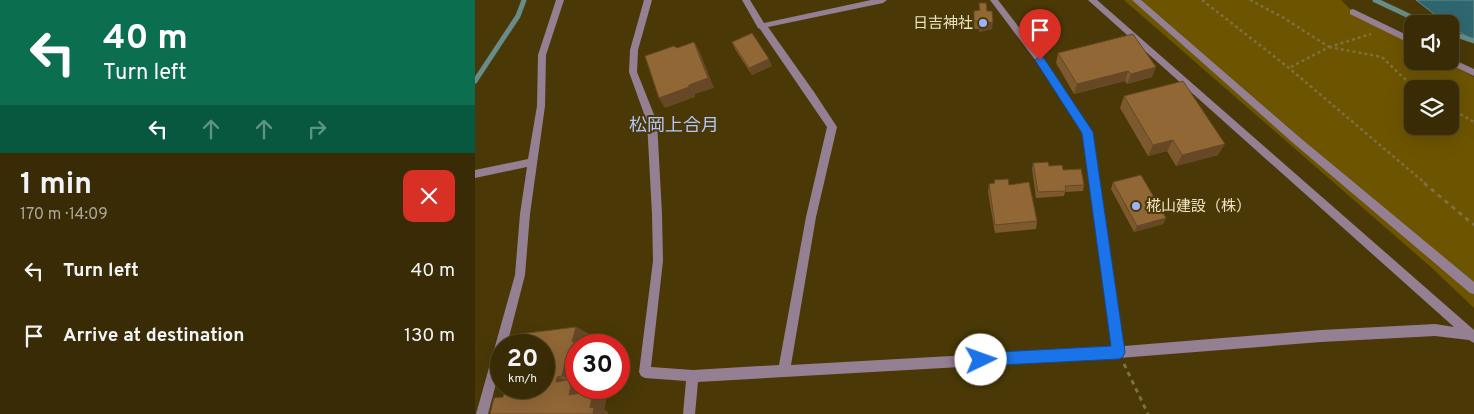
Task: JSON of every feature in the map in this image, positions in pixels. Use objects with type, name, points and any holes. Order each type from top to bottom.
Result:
[{"type":"street","points":[[482,414],[520,275],[525,214],[541,106],[542,55],[560,0]]},
{"type":"street","points":[[648,0],[634,50],[633,72],[652,122],[657,214],[658,261],[645,372],[693,376],[1119,352],[1321,336],[1435,330],[1473,336]]},
{"type":"street","points":[[745,0],[761,26],[815,98],[832,128],[811,217],[784,370]]},
{"type":"street","points":[[761,26],[883,0]]},
{"type":"street","points":[[994,0],[1051,75],[1087,132],[1119,352]]},
{"type":"street","points":[[1092,0],[1473,336]]},
{"type":"street","points":[[1136,0],[1295,139],[1474,289]]},
{"type":"street","points":[[1353,12],[1404,38]]},
{"type":"street","points":[[1459,66],[1474,73]]},
{"type":"street","points":[[475,174],[533,162]]},
{"type":"street","points":[[689,414],[693,376]]},
{"type":"path","points":[[1202,0],[1289,68],[1474,225]]},
{"type":"path","points":[[1250,0],[1285,18],[1329,47],[1382,57],[1406,80]]},
{"type":"path","points":[[1289,68],[1329,47],[1386,29]]},
{"type":"path","points":[[1459,113],[1474,122]]},
{"type":"path","points":[[1119,352],[1149,414]]},
{"type":"shaded area","points":[[1124,0],[1341,0],[1353,12],[1404,40],[1404,70],[1459,69],[1474,77],[1474,308],[1432,268]]},
{"type":"water","points":[[1416,0],[1474,0],[1474,41],[1459,32],[1459,15],[1435,15]]},
{"type":"building","points":[[979,3],[986,3],[987,11],[992,11],[993,22],[979,24],[979,21],[974,21],[974,11],[980,10]]},
{"type":"building","points":[[752,33],[769,59],[749,68],[732,42]]},
{"type":"building","points":[[1133,34],[1156,67],[1131,74],[1128,71],[1077,84],[1058,53]]},
{"type":"building","points":[[694,42],[708,78],[659,98],[645,56],[674,46],[677,48]]},
{"type":"building","points":[[1183,81],[1225,144],[1182,155],[1173,140],[1153,145],[1124,96]]},
{"type":"building","points":[[1048,162],[1049,166],[1062,165],[1063,170],[1081,169],[1084,185],[1065,186],[1066,191],[1038,192],[1033,163]]},
{"type":"building","name":"椛山建設（株）","points":[[1141,175],[1166,218],[1137,226],[1113,182]]},
{"type":"building","points":[[1008,179],[1009,185],[1029,182],[1037,221],[995,225],[989,184],[995,183],[994,180]]},
{"type":"building","points":[[576,327],[574,334],[565,334],[565,363],[562,376],[557,377],[556,382],[565,380],[565,399],[592,399],[590,408],[594,407],[593,414],[490,414],[494,399],[555,399],[555,334],[520,334]]},
{"type":"waterway","points":[[475,81],[518,16],[524,0]]},
{"type":"waterway","points":[[1375,0],[1407,15]]},
{"type":"waterway","points":[[1459,36],[1474,41]]},
{"type":"place","name":"日吉神社","points":[[983,23]]},
{"type":"place","name":"椛山建設（株）","points":[[1136,206]]},
{"type":"district","name":"松岡上合月","points":[[674,125]]},
{"type":"route","points":[[981,360],[1119,352],[1087,132],[1040,60]]}]
